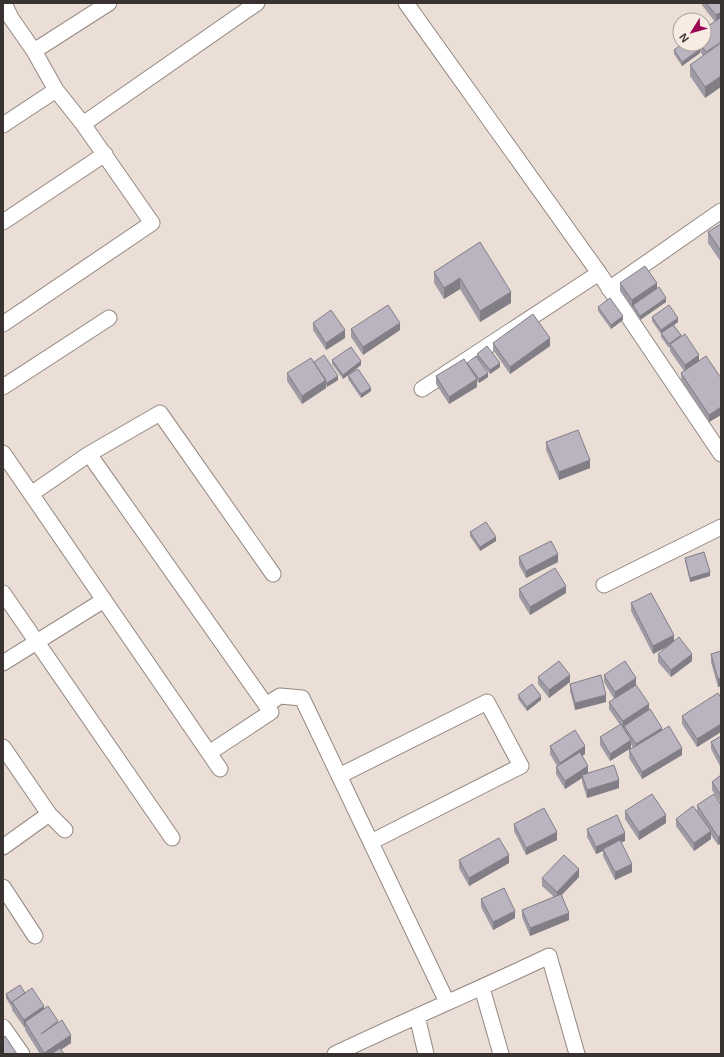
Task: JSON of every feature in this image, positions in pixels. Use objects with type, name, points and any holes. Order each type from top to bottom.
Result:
[{"type":"street","points":[[3,324],[152,223],[105,154],[56,90],[34,51],[7,20],[4,3]]},
{"type":"street","points":[[34,51],[109,3]]},
{"type":"street","points":[[83,124],[257,3]]},
{"type":"street","points":[[406,3],[599,273],[721,454]]},
{"type":"street","points":[[3,125],[56,90]]},
{"type":"street","points":[[3,222],[105,154]]},
{"type":"street","points":[[609,289],[721,211]]},
{"type":"street","points":[[422,389],[557,302],[599,273]]},
{"type":"street","points":[[3,387],[109,318]]},
{"type":"street","points":[[31,494],[89,454],[160,413],[236,524],[273,574]]},
{"type":"street","points":[[3,453],[220,769]]},
{"type":"street","points":[[89,454],[271,712],[209,753]]},
{"type":"street","points":[[604,585],[721,527]]},
{"type":"street","points":[[3,593],[172,838]]},
{"type":"street","points":[[3,663],[104,600]]},
{"type":"street","points":[[266,705],[280,696],[302,698],[447,1002]]},
{"type":"street","points":[[339,776],[487,702],[521,766],[370,842]]},
{"type":"street","points":[[4,753],[49,814],[66,830]]},
{"type":"street","points":[[3,846],[49,814]]},
{"type":"street","points":[[3,887],[35,936]]},
{"type":"street","points":[[344,1052],[417,1016],[482,988],[549,956],[577,1054]]},
{"type":"street","points":[[482,988],[501,1054]]},
{"type":"street","points":[[417,1016],[426,1054]]},
{"type":"street","points":[[3,1026],[22,1054]]},
{"type":"building","points":[[706,3],[721,3],[721,12],[716,15]]},
{"type":"building","points":[[721,17],[721,42],[712,48],[712,23]]},
{"type":"building","points":[[721,43],[721,76],[705,87],[690,65],[708,52],[712,52],[712,49]]},
{"type":"building","points":[[675,52],[696,52],[682,62]]},
{"type":"building","points":[[721,224],[721,251],[708,232]]},
{"type":"building","points":[[480,242],[511,292],[480,311],[460,278],[444,288],[434,272]]},
{"type":"building","points":[[645,266],[657,283],[632,300],[620,283]]},
{"type":"building","points":[[659,287],[666,298],[640,316],[633,305]]},
{"type":"building","points":[[610,298],[623,316],[611,325],[598,307]]},
{"type":"building","points":[[388,305],[400,323],[363,347],[351,329]]},
{"type":"building","points":[[669,305],[678,318],[661,330],[652,317]]},
{"type":"building","points":[[331,310],[345,330],[326,343],[313,323]]},
{"type":"building","points":[[533,314],[550,338],[510,367],[493,343]]},
{"type":"building","points":[[673,325],[681,335],[669,344],[661,333]]},
{"type":"building","points":[[685,334],[699,355],[685,365],[670,344]]},
{"type":"building","points":[[487,346],[500,363],[490,370],[477,354]]},
{"type":"building","points":[[351,347],[361,361],[343,375],[332,360]]},
{"type":"building","points":[[324,355],[338,376],[327,383],[314,362]]},
{"type":"building","points":[[476,356],[488,373],[479,379],[467,363]]},
{"type":"building","points":[[706,356],[721,378],[721,407],[709,415],[681,373]]},
{"type":"building","points":[[311,358],[326,380],[302,396],[287,373]]},
{"type":"building","points":[[464,359],[477,379],[449,397],[436,376]]},
{"type":"building","points":[[358,369],[371,388],[361,394],[348,375]]},
{"type":"building","points":[[578,430],[590,460],[559,472],[546,442]]},
{"type":"building","points":[[486,522],[496,537],[480,547],[470,532]]},
{"type":"building","points":[[551,541],[558,554],[526,571],[519,557]]},
{"type":"building","points":[[704,552],[710,572],[690,578],[685,558]]},
{"type":"building","points":[[555,568],[566,586],[530,607],[519,589]]},
{"type":"building","points":[[651,593],[674,635],[653,646],[631,603]]},
{"type":"building","points":[[679,637],[692,654],[671,670],[658,654]]},
{"type":"building","points":[[721,651],[721,678],[718,679],[711,654]]},
{"type":"building","points":[[559,661],[570,675],[549,690],[538,677]]},
{"type":"building","points":[[625,661],[636,678],[615,692],[604,675]]},
{"type":"building","points":[[601,675],[606,695],[575,703],[570,684]]},
{"type":"building","points":[[532,684],[541,696],[527,707],[518,695]]},
{"type":"building","points":[[636,685],[649,704],[623,721],[609,702]]},
{"type":"building","points":[[718,693],[721,698],[721,724],[697,739],[682,716]]},
{"type":"building","points":[[650,709],[662,728],[636,744],[624,726]]},
{"type":"building","points":[[621,724],[631,740],[610,754],[600,737]]},
{"type":"building","points":[[669,726],[682,748],[642,772],[629,750]]},
{"type":"building","points":[[575,730],[585,746],[560,763],[550,746]]},
{"type":"building","points":[[721,736],[721,760],[711,742]]},
{"type":"building","points":[[580,752],[588,766],[565,781],[556,767]]},
{"type":"building","points":[[614,765],[619,780],[587,790],[582,775]]},
{"type":"building","points":[[721,775],[721,795],[712,782]]},
{"type":"building","points":[[652,794],[666,815],[639,832],[625,811]]},
{"type":"building","points":[[714,794],[721,805],[721,835],[718,837],[697,805]]},
{"type":"building","points":[[693,806],[711,831],[694,843],[676,819]]},
{"type":"building","points":[[544,808],[557,832],[526,848],[514,824]]},
{"type":"building","points":[[617,815],[625,833],[596,847],[587,829]]},
{"type":"building","points":[[499,838],[509,855],[469,878],[459,860]]},
{"type":"building","points":[[620,840],[632,864],[615,872],[603,849]]},
{"type":"building","points":[[564,855],[579,869],[557,892],[542,878]]},
{"type":"building","points":[[504,888],[515,911],[493,922],[481,899]]},
{"type":"building","points":[[561,894],[569,913],[530,928],[522,910]]},
{"type":"building","points":[[20,985],[25,993],[12,1002],[12,1004],[6,994]]},
{"type":"building","points":[[32,988],[44,1006],[24,1020],[12,1002]]},
{"type":"building","points":[[48,1006],[58,1021],[41,1034],[62,1020],[71,1035],[44,1053],[25,1022]]},
{"type":"building","points":[[5,1036],[17,1054],[3,1054],[3,1038]]},
{"type":"building","points":[[60,1048],[64,1054],[51,1054]]}]
